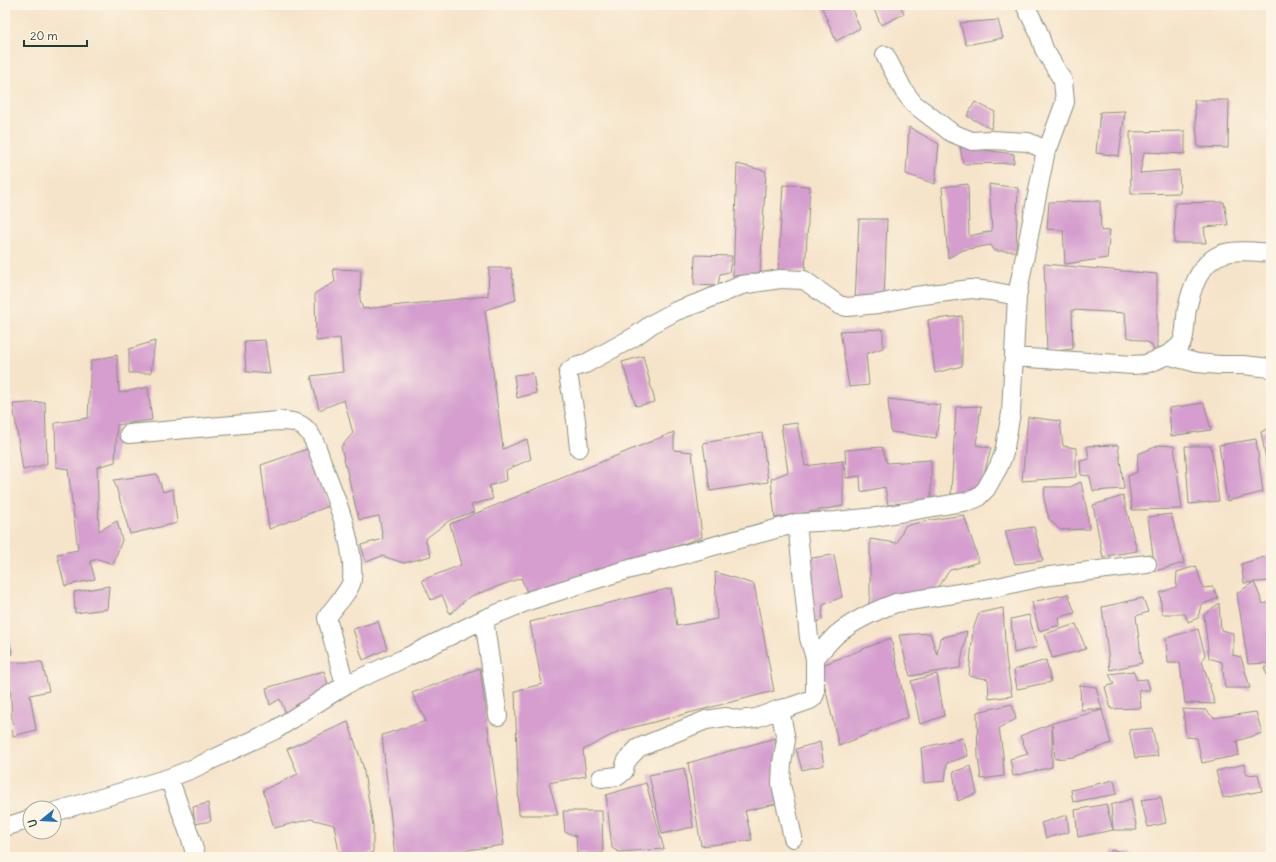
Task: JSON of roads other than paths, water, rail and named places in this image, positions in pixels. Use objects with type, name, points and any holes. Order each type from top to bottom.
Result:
[{"type":"street","points":[[62,810],[169,778],[192,769],[275,730],[345,685],[407,657],[484,619],[531,600],[616,573],[798,523],[876,517],[969,501],[977,498],[986,489],[999,466],[1004,453],[1011,413],[1017,296],[1046,150],[1065,102],[1062,81],[1044,49],[1038,31],[1025,5]]},
{"type":"street","points":[[885,55],[904,91],[914,104],[952,134],[972,141],[990,140],[1028,142],[1046,150]]},
{"type":"street","points":[[1014,357],[1133,365],[1148,364],[1177,349],[1183,340],[1187,309],[1195,282],[1211,260],[1220,255],[1231,252],[1271,253]]},
{"type":"street","points":[[579,448],[568,374],[570,370],[585,364],[634,337],[652,324],[676,311],[742,285],[780,279],[804,280],[839,305],[847,307],[878,304],[915,296],[971,289],[1017,296]]},
{"type":"street","points":[[1167,355],[1197,363],[1271,368]]},
{"type":"street","points":[[130,434],[278,421],[301,424],[308,430],[342,515],[350,551],[352,581],[349,589],[327,618],[345,685]]},
{"type":"street","points":[[601,778],[618,776],[624,771],[627,759],[633,755],[638,748],[706,720],[726,717],[739,720],[756,718],[813,698],[815,694],[815,658],[809,638],[798,523]]},
{"type":"street","points":[[815,658],[837,635],[881,608],[896,603],[998,587],[1042,577],[1147,564]]},
{"type":"street","points":[[484,619],[498,716]]},
{"type":"street","points":[[780,709],[786,740],[782,763],[781,784],[793,838]]},
{"type":"street","points":[[169,778],[196,857]]},
{"type":"street","points":[[5,827],[22,822]]}]
